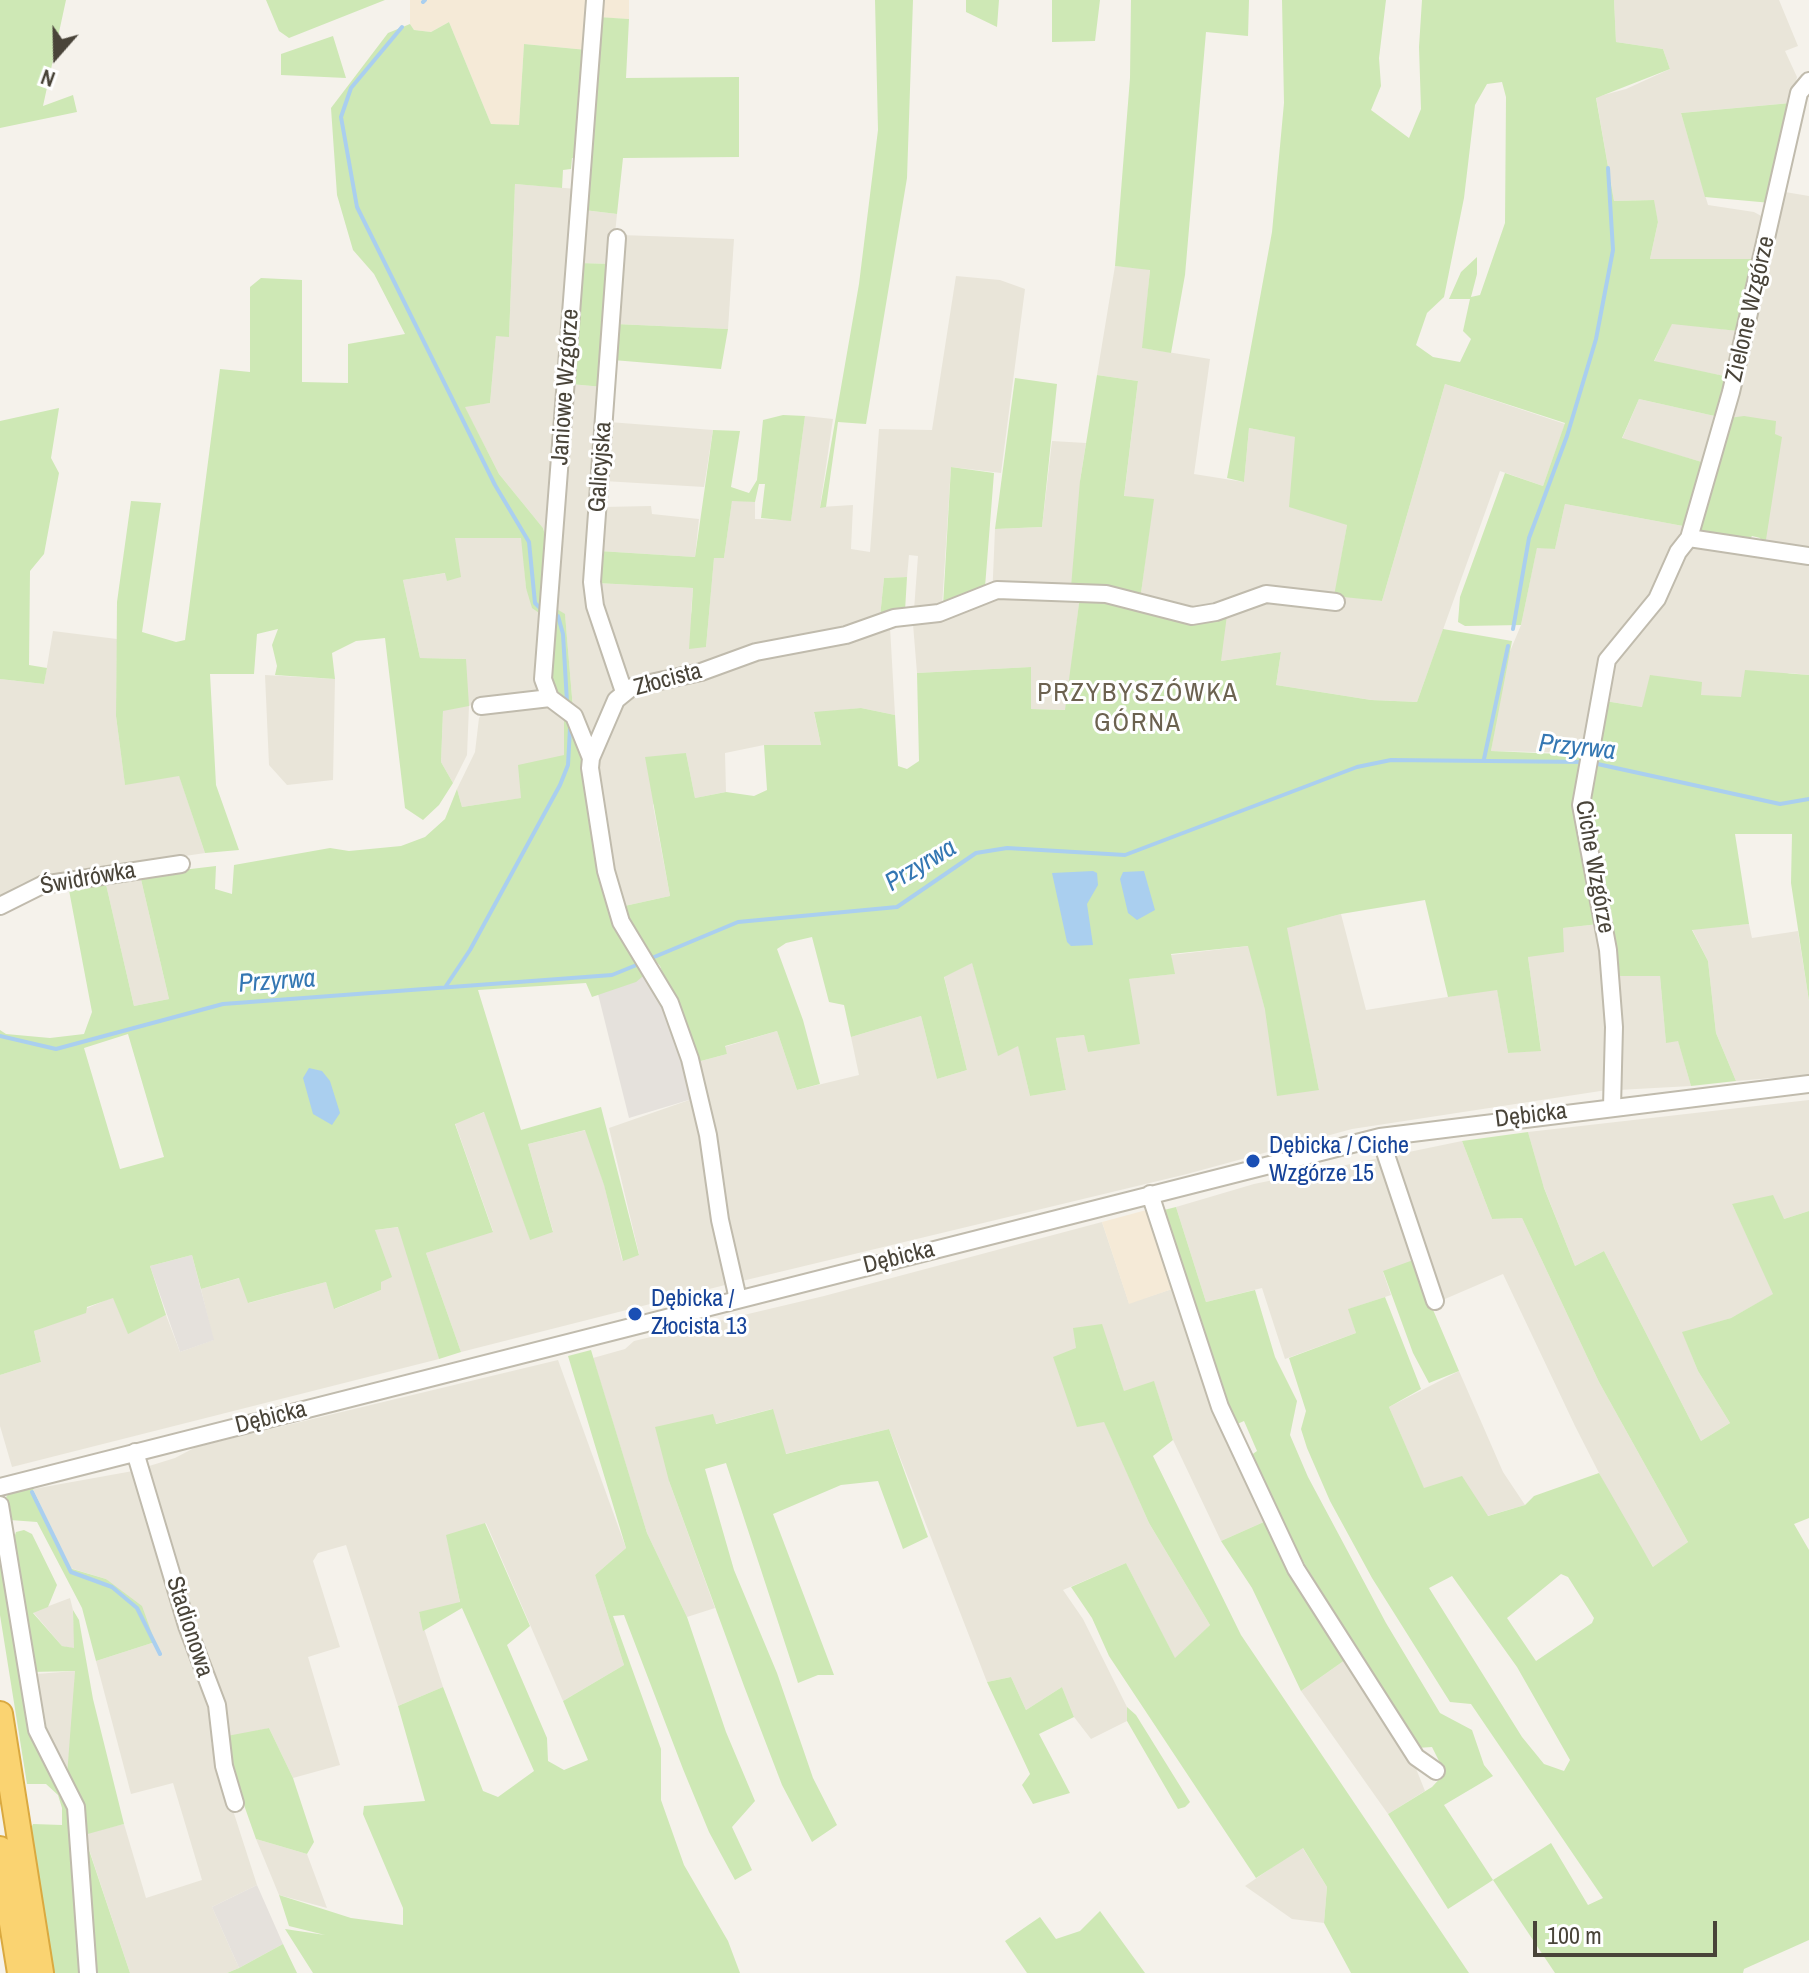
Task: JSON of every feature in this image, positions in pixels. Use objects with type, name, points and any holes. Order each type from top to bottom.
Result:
[{"type":"highway","points":[[0,1714],[41,1973]]},
{"type":"highway","points":[[0,1849],[20,1973]]},
{"type":"street","name":"Janiowe Wzgórze","points":[[550,698],[543,679],[546,617],[588,138],[595,0]]},
{"type":"street","name":"Zielone Wzgórze","points":[[1689,538],[1731,392],[1799,93],[1809,81]]},
{"type":"street","name":"Galicyjska","points":[[617,238],[592,582],[595,606],[624,692]]},
{"type":"street","points":[[1689,538],[1809,556]]},
{"type":"street","name":"Ciche Wzgórze","points":[[1612,1107],[1612,988],[1604,926],[1582,815],[1587,762],[1607,660],[1657,599],[1678,552],[1689,538]]},
{"type":"street","name":"Złocista","points":[[738,1299],[720,1220],[697,1085],[680,1026],[614,906],[591,784],[591,758],[609,711],[624,692],[701,672],[756,652],[846,635],[894,618],[939,613],[997,590],[1106,594],[1192,616],[1216,612],[1266,594],[1336,602]]},
{"type":"street","points":[[481,706],[550,698],[574,716],[591,758]]},
{"type":"street","name":"Świdrówka","points":[[0,906],[42,885],[181,864]]},
{"type":"street","name":"Dębicka","points":[[0,1487],[1380,1137],[1809,1084]]},
{"type":"street","points":[[1380,1137],[1435,1301]]},
{"type":"street","points":[[1150,1194],[1220,1407],[1296,1569],[1416,1757],[1436,1771]]},
{"type":"street","name":"Stadionowa","points":[[135,1452],[187,1626],[217,1705],[224,1766],[235,1803]]},
{"type":"street","points":[[0,1505],[31,1705],[45,1751],[68,1786],[76,1807],[88,1973]]},
{"type":"shaded area","points":[[410,0],[629,0],[629,19],[591,17],[587,50],[524,44],[519,126],[491,124],[449,22],[431,32],[414,30],[410,24]]},
{"type":"shaded area","points":[[1614,0],[1779,0],[1798,46],[1785,51],[1797,77],[1791,103],[1681,113],[1708,205],[1754,212],[1765,218],[1756,259],[1650,259],[1658,222],[1653,200],[1614,201],[1596,97],[1626,89],[1670,69],[1663,49],[1616,42]]},
{"type":"shaded area","points":[[515,184],[577,189],[547,541],[543,528],[499,474],[464,406],[490,403],[496,335],[509,336]]},
{"type":"shaded area","points":[[1785,192],[1809,196],[1809,549],[1765,546],[1729,418]]},
{"type":"shaded area","points":[[584,210],[617,214],[612,264],[579,263]]},
{"type":"shaded area","points":[[621,235],[734,239],[728,329],[615,324]]},
{"type":"shaded area","points":[[1115,266],[1150,269],[1143,348],[1210,359],[1194,474],[1244,482],[1249,428],[1296,437],[1347,525],[1335,595],[1382,601],[1445,384],[1565,424],[1543,486],[1500,471],[1417,702],[1371,700],[1276,685],[1281,652],[1221,661],[1184,622],[1186,606],[1141,593],[1153,500],[1124,497],[1138,381],[1097,375]]},
{"type":"shaded area","points":[[956,276],[1000,280],[1025,289],[1001,473],[951,467],[942,606],[914,610],[918,556],[909,555],[907,577],[884,578],[880,617],[848,629],[624,682],[596,583],[693,588],[691,612],[706,647],[714,557],[724,558],[732,500],[755,502],[755,519],[791,520],[805,416],[833,419],[820,507],[853,505],[851,549],[870,552],[879,429],[932,430]]},
{"type":"shaded area","points":[[1672,323],[1738,331],[1729,377],[1654,362]]},
{"type":"shaded area","points":[[570,384],[603,387],[589,575],[618,687],[592,741],[573,709],[565,615],[552,606]]},
{"type":"shaded area","points":[[1639,399],[1719,417],[1705,463],[1622,439]]},
{"type":"shaded area","points":[[609,422],[713,430],[704,487],[604,481]]},
{"type":"shaded area","points":[[1052,441],[1086,443],[1080,481],[1080,596],[1066,710],[1031,709],[1031,667],[917,673],[913,624],[964,613],[992,600],[995,529],[1042,527]]},
{"type":"shaded area","points":[[1565,504],[1683,526],[1650,600],[1599,663],[1581,753],[1491,751],[1506,661],[1521,625],[1537,547],[1555,549]]},
{"type":"shaded area","points":[[651,506],[652,514],[699,519],[695,557],[599,551],[603,507]]},
{"type":"shaded area","points":[[454,538],[522,538],[526,588],[542,615],[540,692],[485,700],[469,706],[467,755],[453,783],[441,762],[443,711],[466,659],[420,658],[403,580],[446,573]]},
{"type":"shaded area","points":[[1691,543],[1748,555],[1809,562],[1809,675],[1789,673],[1742,697],[1642,707],[1605,701],[1616,655]]},
{"type":"shaded area","points":[[890,627],[895,715],[861,708],[814,713],[821,745],[764,745],[725,753],[726,792],[695,798],[686,753],[653,805],[670,896],[620,907],[607,816],[596,783],[597,760],[624,697],[725,672],[767,655]]},
{"type":"shaded area","points":[[53,631],[117,639],[116,716],[125,784],[179,775],[205,853],[65,874],[23,883],[0,896],[0,679],[44,684]]},
{"type":"shaded area","points":[[265,675],[335,679],[333,780],[287,785],[269,765]]},
{"type":"shaded area","points":[[551,706],[564,716],[564,755],[522,798],[462,807],[457,789],[475,752],[479,718],[484,711]]},
{"type":"shaded area","points":[[140,875],[169,999],[134,1006],[105,880]]},
{"type":"shaded area","points":[[1341,914],[1366,1010],[1497,989],[1508,1053],[1541,1050],[1528,957],[1563,928],[1599,924],[1609,1008],[1607,1090],[1352,1129],[1187,1174],[742,1281],[723,1211],[697,1062],[727,1054],[724,1047],[777,1031],[797,1090],[859,1075],[851,1037],[921,1016],[937,1079],[967,1070],[944,976],[972,962],[998,1055],[1018,1045],[1030,1096],[1066,1090],[1056,1038],[1084,1035],[1089,1052],[1129,979],[1174,974],[1171,955],[1249,946],[1265,1010],[1319,1090],[1286,928]]},
{"type":"shaded area","points":[[1749,924],[1752,938],[1798,931],[1809,1001],[1809,1075],[1736,1081],[1716,1033],[1708,961],[1692,929]]},
{"type":"shaded area","points":[[648,972],[674,1026],[692,1099],[629,1118],[598,994]]},
{"type":"shaded area","points":[[1614,976],[1660,976],[1666,1042],[1678,1040],[1691,1086],[1618,1090]]},
{"type":"shaded area","points":[[692,1099],[699,1117],[729,1284],[461,1352],[426,1253],[493,1231],[455,1123],[485,1112],[530,1239],[553,1231],[528,1144],[586,1130],[604,1184],[622,1260],[639,1254],[609,1128]]},
{"type":"shaded area","points":[[1809,1100],[1809,1211],[1784,1219],[1732,1204],[1774,1294],[1731,1318],[1683,1333],[1698,1371],[1730,1423],[1701,1441],[1604,1251],[1575,1266],[1543,1185],[1528,1132]]},
{"type":"shaded area","points":[[1462,1141],[1492,1219],[1522,1218],[1599,1382],[1688,1542],[1654,1568],[1621,1516],[1503,1274],[1431,1305],[1383,1272],[1391,1295],[1349,1309],[1356,1333],[1285,1359],[1262,1288],[1206,1302],[1176,1207],[1254,1184]]},
{"type":"shaded area","points":[[1150,1209],[1175,1288],[1129,1304],[1102,1222]]},
{"type":"shaded area","points":[[1102,1222],[1129,1303],[1175,1288],[1266,1521],[1221,1541],[1173,1440],[1154,1382],[1124,1392],[1116,1366],[1077,1348],[1077,1426],[1104,1421],[1149,1523],[1210,1625],[1175,1659],[1126,1563],[1063,1590],[1083,1619],[1127,1707],[1127,1721],[1091,1739],[1074,1717],[1062,1687],[1026,1710],[1011,1677],[987,1682],[889,1429],[785,1454],[772,1409],[715,1424],[713,1415],[669,1481],[715,1608],[687,1617],[647,1533],[593,1358],[625,1349],[634,1341],[824,1296]]},
{"type":"shaded area","points":[[399,1227],[439,1359],[12,1467],[0,1426],[0,1375],[41,1362],[34,1331],[113,1297],[128,1333],[166,1315],[180,1352],[213,1340],[201,1289],[240,1278],[249,1303],[326,1282],[335,1309],[381,1290],[375,1230]]},
{"type":"shaded area","points":[[192,1255],[214,1340],[180,1352],[150,1266]]},
{"type":"shaded area","points":[[558,1360],[626,1548],[595,1575],[624,1665],[563,1701],[486,1523],[447,1536],[460,1603],[419,1613],[443,1687],[398,1706],[346,1545],[318,1553],[313,1561],[340,1647],[308,1657],[340,1765],[293,1778],[269,1728],[211,1742],[257,1885],[212,1907],[239,1968],[227,1973],[130,1973],[84,1834],[124,1824],[146,1898],[202,1880],[173,1783],[131,1794],[96,1661],[155,1642],[106,1579],[70,1568],[33,1489],[133,1471],[175,1458],[196,1447]]},
{"type":"shaded area","points":[[1459,1371],[1503,1472],[1525,1505],[1487,1516],[1424,1489],[1389,1407]]},
{"type":"shaded area","points":[[70,1598],[75,1649],[62,1646],[33,1612]]},
{"type":"shaded area","points":[[1345,1660],[1415,1766],[1425,1791],[1388,1814],[1301,1691]]},
{"type":"shaded area","points":[[75,1671],[67,1775],[45,1735],[36,1674]]},
{"type":"shaded area","points":[[256,1839],[307,1854],[327,1908],[279,1895]]},
{"type":"shaded area","points":[[1302,1847],[1327,1887],[1324,1923],[1292,1919],[1245,1886]]},
{"type":"shaded area","points":[[257,1885],[283,1944],[239,1968],[212,1907]]},
{"type":"green space","points":[[0,0],[66,0],[43,106],[73,95],[77,112],[0,128]]},
{"type":"green space","points":[[266,0],[385,0],[289,38],[279,31]]},
{"type":"green space","points":[[875,0],[913,0],[907,178],[866,424],[838,422],[826,507],[820,508],[859,284],[878,130]]},
{"type":"green space","points":[[966,0],[999,0],[997,27],[966,12]]},
{"type":"green space","points":[[1052,0],[1100,0],[1095,41],[1052,42]]},
{"type":"green space","points":[[1131,0],[1249,0],[1248,36],[1206,32],[1185,275],[1171,353],[1142,348],[1150,270],[1115,266],[1130,78]]},
{"type":"green space","points":[[1282,0],[1386,0],[1379,58],[1381,86],[1371,110],[1409,138],[1421,109],[1419,47],[1422,0],[1614,0],[1616,42],[1663,49],[1670,69],[1596,98],[1614,201],[1654,200],[1658,222],[1650,259],[1756,259],[1738,331],[1672,324],[1654,361],[1729,377],[1719,417],[1639,399],[1622,438],[1705,463],[1683,526],[1565,504],[1555,549],[1537,548],[1521,625],[1465,626],[1458,622],[1460,597],[1505,473],[1543,486],[1565,423],[1445,384],[1382,601],[1334,596],[1347,525],[1289,507],[1295,437],[1249,428],[1244,482],[1227,478],[1272,232],[1284,103]],"holes":[[[1502,82],[1506,97],[1505,223],[1480,295],[1471,297],[1477,274],[1477,257],[1461,272],[1449,299],[1470,299],[1463,331],[1471,339],[1460,362],[1433,357],[1416,345],[1427,313],[1444,297],[1464,198],[1475,105],[1487,84]]]},
{"type":"green space","points":[[598,17],[629,19],[626,78],[739,77],[739,157],[623,158],[617,214],[584,210]]},
{"type":"green space","points":[[449,22],[491,124],[519,125],[524,44],[587,50],[580,159],[572,158],[571,169],[563,170],[562,188],[515,184],[509,337],[496,336],[490,403],[465,407],[499,474],[543,528],[547,541],[542,615],[532,608],[526,588],[521,538],[455,538],[461,577],[447,581],[445,573],[403,580],[420,658],[466,659],[469,706],[443,711],[441,762],[453,783],[439,805],[423,820],[405,808],[385,638],[356,641],[332,653],[335,679],[275,675],[277,666],[272,645],[278,629],[257,634],[254,674],[210,674],[216,785],[239,850],[205,853],[179,776],[125,785],[116,716],[117,602],[131,501],[161,503],[142,632],[176,642],[185,640],[220,369],[250,372],[250,287],[261,278],[302,280],[302,382],[348,383],[348,344],[405,334],[374,274],[353,250],[337,195],[331,108],[388,33],[410,24],[414,30],[431,32]]},
{"type":"green space","points":[[333,36],[346,78],[281,75],[281,54]]},
{"type":"green space","points":[[1791,103],[1771,203],[1705,197],[1681,113]]},
{"type":"green space","points":[[579,263],[612,264],[603,387],[570,384]]},
{"type":"green space","points":[[615,324],[728,329],[721,369],[613,360]]},
{"type":"green space","points":[[1097,375],[1138,381],[1124,496],[1154,499],[1141,593],[1137,594],[1071,587],[1080,481]]},
{"type":"green space","points":[[1015,378],[1057,384],[1042,527],[995,529]]},
{"type":"green space","points":[[59,408],[51,458],[59,473],[44,554],[30,571],[29,665],[47,668],[44,684],[0,679],[0,421]]},
{"type":"green space","points":[[783,415],[805,416],[791,521],[761,518],[765,484],[759,484],[755,502],[732,501],[724,558],[714,558],[706,647],[689,649],[693,588],[596,583],[599,551],[695,557],[713,430],[740,431],[731,487],[749,493],[757,480],[763,420]]},
{"type":"green space","points":[[1744,416],[1776,421],[1775,434],[1782,437],[1765,546],[1760,538],[1752,536],[1748,542],[1700,532],[1695,525],[1729,418]]},
{"type":"green space","points":[[951,467],[994,473],[985,587],[943,606]]},
{"type":"green space","points":[[907,577],[905,611],[880,617],[884,578]]},
{"type":"green space","points":[[1080,596],[1227,615],[1221,661],[1281,652],[1276,685],[1371,700],[1417,702],[1443,629],[1512,641],[1491,751],[1584,755],[1599,924],[1563,928],[1564,952],[1528,957],[1541,1051],[1508,1053],[1497,990],[1448,997],[1425,900],[1341,914],[1287,928],[1319,1090],[1277,1096],[1265,1010],[1248,946],[1171,954],[1175,974],[1129,979],[1140,1044],[1088,1052],[1084,1035],[1056,1038],[1066,1090],[1030,1096],[1018,1046],[998,1056],[972,963],[944,977],[967,1070],[937,1079],[921,1016],[851,1037],[844,1005],[829,1002],[812,937],[786,943],[777,949],[803,1020],[820,1084],[797,1090],[777,1031],[725,1046],[727,1054],[697,1062],[660,966],[627,925],[620,907],[670,896],[645,757],[686,753],[695,798],[726,792],[754,796],[767,790],[764,745],[821,745],[814,712],[861,708],[895,715],[898,766],[907,769],[919,761],[917,673],[1031,667],[1031,709],[1065,710]]},
{"type":"green space","points":[[552,606],[565,614],[573,709],[550,688]]},
{"type":"green space","points":[[1745,670],[1809,675],[1809,1001],[1791,883],[1792,834],[1735,834],[1749,924],[1692,930],[1708,961],[1716,1033],[1736,1081],[1691,1086],[1678,1041],[1666,1043],[1660,976],[1614,976],[1587,825],[1588,779],[1605,701],[1642,707],[1650,675],[1702,682],[1701,695],[1741,697]]},
{"type":"green space","points":[[564,716],[576,728],[585,759],[603,878],[648,972],[636,982],[592,997],[586,983],[478,990],[521,1130],[601,1107],[639,1255],[623,1261],[604,1185],[585,1130],[528,1144],[553,1232],[530,1240],[484,1112],[455,1124],[493,1232],[426,1253],[461,1352],[439,1359],[398,1227],[375,1230],[392,1277],[381,1282],[381,1290],[334,1309],[326,1282],[248,1303],[239,1278],[201,1289],[192,1255],[150,1266],[166,1315],[128,1334],[113,1298],[87,1307],[86,1313],[34,1331],[41,1362],[0,1375],[0,1030],[6,1034],[50,1038],[84,1034],[92,1012],[68,885],[105,880],[134,1006],[169,999],[140,875],[216,866],[215,889],[232,894],[234,865],[330,848],[349,851],[401,846],[425,837],[445,819],[457,789],[462,807],[521,798],[518,765],[564,755]],"holes":[[[128,1034],[164,1157],[120,1169],[84,1048]]]},
{"type":"green space","points":[[1528,1132],[1544,1188],[1575,1266],[1604,1251],[1701,1441],[1730,1423],[1698,1371],[1682,1332],[1731,1318],[1773,1294],[1732,1204],[1773,1195],[1784,1219],[1809,1211],[1809,1518],[1794,1524],[1809,1550],[1809,1940],[1744,1969],[1743,1973],[1555,1973],[1493,1880],[1551,1843],[1588,1905],[1603,1898],[1471,1704],[1450,1702],[1372,1578],[1330,1501],[1307,1448],[1301,1429],[1306,1411],[1289,1358],[1356,1333],[1348,1309],[1385,1297],[1421,1389],[1389,1407],[1424,1488],[1462,1476],[1488,1516],[1525,1505],[1534,1496],[1599,1473],[1653,1567],[1688,1542],[1599,1382],[1522,1218],[1492,1219],[1462,1141]],"holes":[[[1561,1574],[1568,1577],[1594,1618],[1592,1623],[1536,1661],[1507,1618]],[[1452,1576],[1517,1667],[1570,1760],[1564,1771],[1544,1764],[1522,1737],[1429,1588]]]},
{"type":"green space","points":[[1176,1207],[1206,1302],[1255,1290],[1275,1357],[1297,1401],[1290,1435],[1308,1477],[1386,1623],[1440,1713],[1472,1730],[1484,1765],[1493,1776],[1444,1805],[1493,1880],[1448,1909],[1388,1814],[1432,1787],[1445,1773],[1432,1747],[1417,1748],[1276,1517],[1247,1458],[1257,1451],[1244,1421],[1235,1425],[1230,1422],[1160,1211]]},
{"type":"green space","points":[[1416,1259],[1431,1305],[1459,1371],[1429,1383],[1413,1353],[1383,1271]]},
{"type":"green space","points":[[1102,1324],[1124,1391],[1154,1381],[1173,1440],[1153,1456],[1241,1635],[1469,1973],[1351,1973],[1324,1923],[1327,1887],[1303,1848],[1256,1878],[1109,1656],[1092,1618],[1071,1587],[1126,1563],[1175,1658],[1210,1625],[1149,1523],[1104,1422],[1077,1427],[1053,1357],[1076,1348],[1073,1328]]},
{"type":"green space","points":[[591,1350],[647,1533],[687,1617],[726,1732],[755,1801],[732,1827],[752,1870],[735,1880],[709,1832],[624,1615],[613,1616],[661,1749],[661,1800],[684,1865],[728,1941],[740,1973],[313,1973],[285,1929],[325,1935],[289,1926],[279,1895],[351,1918],[403,1925],[403,1908],[363,1814],[364,1806],[425,1801],[398,1706],[443,1687],[483,1791],[498,1797],[534,1771],[462,1608],[423,1631],[419,1612],[460,1602],[446,1535],[485,1523],[530,1626],[507,1645],[547,1738],[548,1761],[564,1770],[588,1760],[563,1701],[624,1665],[595,1575],[626,1548],[568,1356]]},
{"type":"green space","points":[[773,1409],[786,1454],[889,1429],[928,1537],[903,1549],[878,1481],[841,1485],[773,1514],[834,1675],[818,1675],[798,1683],[726,1463],[705,1469],[734,1570],[777,1673],[813,1778],[837,1825],[812,1842],[782,1785],[744,1686],[669,1481],[655,1427],[713,1414],[716,1424]]},
{"type":"green space","points":[[36,1485],[33,1490],[69,1568],[106,1579],[142,1606],[155,1642],[96,1661],[82,1608],[37,1522],[10,1520],[6,1497],[11,1491]]},
{"type":"green space","points":[[1266,1521],[1345,1660],[1301,1691],[1252,1588],[1221,1541]]},
{"type":"green space","points":[[24,1530],[32,1534],[57,1585],[48,1607],[33,1613],[62,1646],[74,1648],[73,1610],[79,1620],[93,1699],[124,1824],[84,1835],[79,1795],[67,1775],[75,1671],[31,1672],[11,1547],[16,1532]]},
{"type":"green space","points":[[0,1537],[26,1700],[72,1821],[83,1973],[54,1973],[31,1828],[33,1824],[62,1825],[62,1808],[58,1795],[46,1784],[27,1784],[0,1615]]},
{"type":"green space","points":[[1011,1677],[1026,1710],[1062,1687],[1074,1717],[1039,1734],[1070,1793],[1033,1804],[1022,1785],[1030,1774],[987,1682]]},
{"type":"green space","points":[[1127,1707],[1136,1715],[1190,1802],[1185,1807],[1178,1809],[1127,1721]]},
{"type":"green space","points":[[269,1728],[293,1778],[314,1842],[307,1854],[256,1839],[233,1774],[227,1736]]},
{"type":"green space","points":[[84,1835],[130,1973],[93,1973]]},
{"type":"green space","points":[[1100,1911],[1145,1973],[1027,1973],[1005,1941],[1040,1917],[1056,1939],[1080,1931]]},
{"type":"green space","points":[[283,1944],[297,1973],[227,1973],[239,1968]]},
{"type":"water","points":[[1144,871],[1155,910],[1137,920],[1128,913],[1120,879],[1123,872]]},
{"type":"water","points":[[1052,873],[1097,873],[1098,885],[1087,904],[1093,945],[1071,946],[1067,942]]},
{"type":"water","points":[[309,1068],[322,1071],[330,1081],[340,1113],[332,1125],[313,1114],[303,1078]]},
{"type":"waterway","points":[[402,27],[351,88],[341,117],[357,207],[495,485],[529,542],[535,603],[541,609]]},
{"type":"waterway","points":[[1513,629],[1529,538],[1567,436],[1596,339],[1613,250],[1608,168]]},
{"type":"waterway","points":[[553,614],[558,616],[563,634],[567,702]]},
{"type":"waterway","points":[[1484,759],[1508,646]]},
{"type":"waterway","points":[[446,986],[470,950],[560,785],[568,765],[570,728]]},
{"type":"waterway","name":"Przyrwa","points":[[647,960],[738,922],[897,907],[976,853],[1007,848],[1125,855],[1357,767],[1391,760],[1584,762]]},
{"type":"waterway","name":"Przyrwa","points":[[1593,763],[1780,804],[1809,799]]},
{"type":"waterway","name":"Przyrwa","points":[[0,1036],[56,1049],[223,1004],[612,975],[639,964]]},
{"type":"waterway","points":[[32,1492],[71,1572],[112,1587],[137,1608],[160,1654]]},
{"type":"place","name":"Dębicka / Ciche Wzgórze 15","points":[[1253,1161]]},
{"type":"place","name":"Dębicka / Złocista 13","points":[[635,1314]]},
{"type":"district","name":"PRZYBYSZÓWKA GÓRNA","points":[[1138,709]]}]
